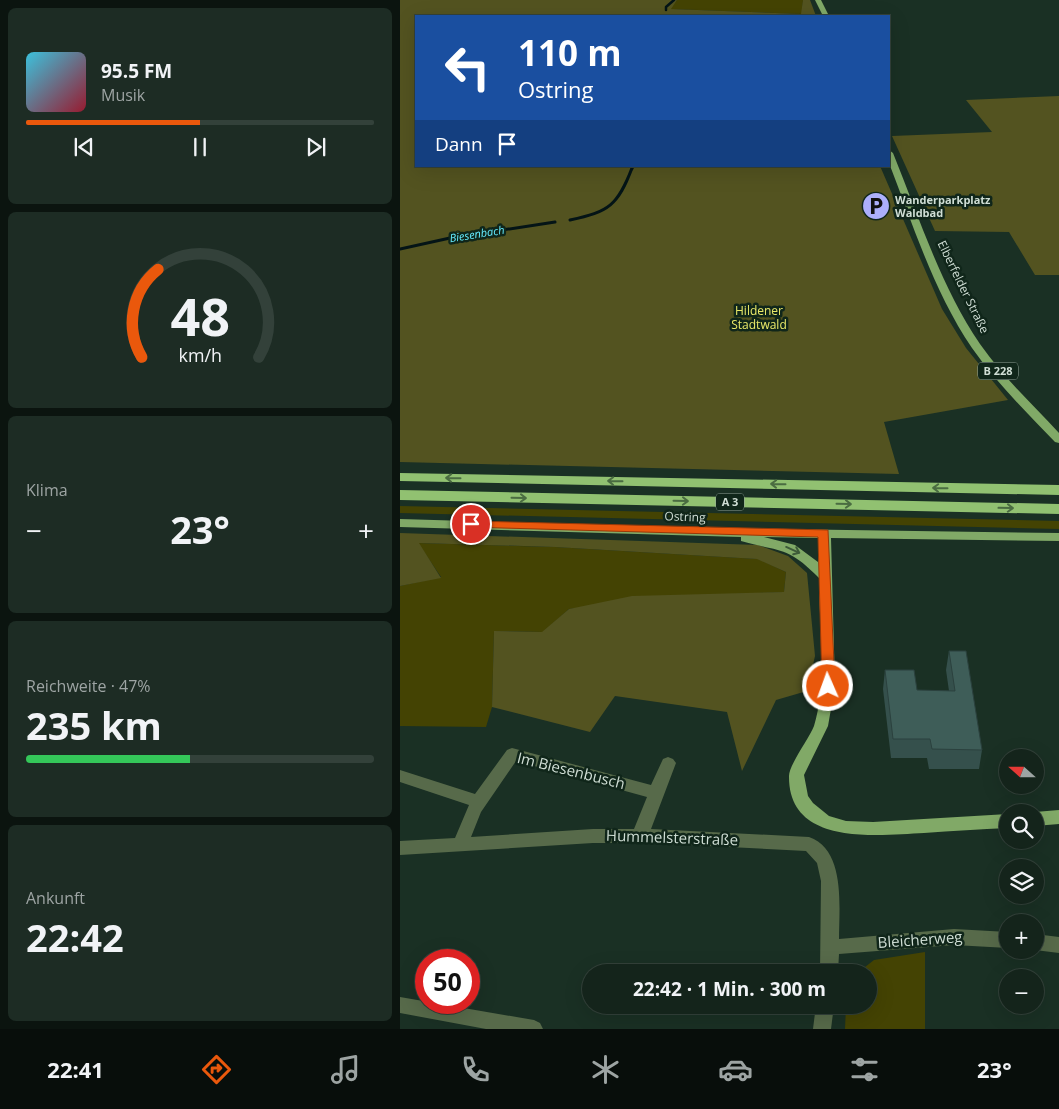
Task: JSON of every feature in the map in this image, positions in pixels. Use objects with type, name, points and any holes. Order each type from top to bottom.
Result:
[{"type":"highway","name":"A 3","points":[[400,477],[1059,490]]},
{"type":"highway","name":"A 3","points":[[400,496],[1059,509]]},
{"type":"main road","points":[[818,0],[826,15]]},
{"type":"main road","name":"Elberfelder Straße","points":[[890,155],[948,294],[967,331],[1003,377],[1059,440]]},
{"type":"main road","name":"Ostring","points":[[400,523],[711,532],[1059,537]]},
{"type":"main road","points":[[711,532],[772,542],[788,547],[806,556],[825,577]]},
{"type":"main road","points":[[824,533],[828,686],[821,726],[796,775],[800,798],[807,808],[824,821],[846,828],[873,829],[999,822]]},
{"type":"main road","points":[[1044,818],[1059,817]]},
{"type":"street","name":"Im Biesenbusch","points":[[461,844],[465,827],[479,802],[512,754],[656,793]]},
{"type":"street","points":[[640,836],[668,763]]},
{"type":"street","points":[[400,776],[479,802]]},
{"type":"street","name":"Hummelsterstraße","points":[[400,848],[593,836],[640,836],[809,844],[827,862],[832,947],[830,964]]},
{"type":"street","name":"Bleicherweg","points":[[832,947],[954,937],[999,940]]},
{"type":"street","points":[[1044,943],[1059,945]]},
{"type":"street","points":[[400,1006],[534,1029]]},
{"type":"street","points":[[822,1029],[824,1014]]},
{"type":"shaded area","points":[[677,0],[803,0],[802,14],[670,9]]},
{"type":"shaded area","points":[[400,506],[1059,521],[1059,529],[400,513]]},
{"type":"shaded area","points":[[418,543],[555,547],[758,559],[786,572],[784,592],[712,595],[569,609],[543,632],[494,631],[492,707],[486,727],[400,726],[400,586],[441,577]]},
{"type":"shaded area","points":[[925,952],[925,1029],[845,1029],[846,1014],[877,1014],[877,964],[869,964],[874,960]]},
{"type":"green space","name":"Hildener Stadtwald","points":[[400,0],[677,0],[671,9],[801,14],[803,0],[810,0],[816,15],[415,15],[415,167],[880,167],[942,309],[966,348],[1008,400],[884,422],[899,474],[400,462]]},
{"type":"green space","points":[[1059,96],[1059,275],[1035,275],[1009,232],[935,231],[892,136],[992,132],[966,100]]},
{"type":"green space","points":[[400,533],[758,545],[788,556],[807,573],[815,656],[807,691],[776,700],[742,771],[727,712],[615,696],[590,732],[492,707],[494,631],[542,632],[569,609],[632,596],[784,592],[786,572],[757,559],[555,547],[419,543],[441,578],[400,586]]},
{"type":"building","points":[[949,651],[966,651],[982,750],[932,749],[930,739],[893,739],[885,670],[914,670],[917,690],[955,691]]},
{"type":"waterway","name":"Biesenbach","points":[[666,10],[666,7],[674,0]]},
{"type":"waterway","name":"Biesenbach","points":[[570,220],[594,214],[610,205],[622,191],[632,168]]},
{"type":"waterway","name":"Biesenbach","points":[[400,249],[450,238],[555,222]]},
{"type":"place","name":"Wanderparkplatz Waldbad","points":[[876,206]]},
{"type":"route","points":[[471,524],[711,532],[824,533],[828,686]]}]
